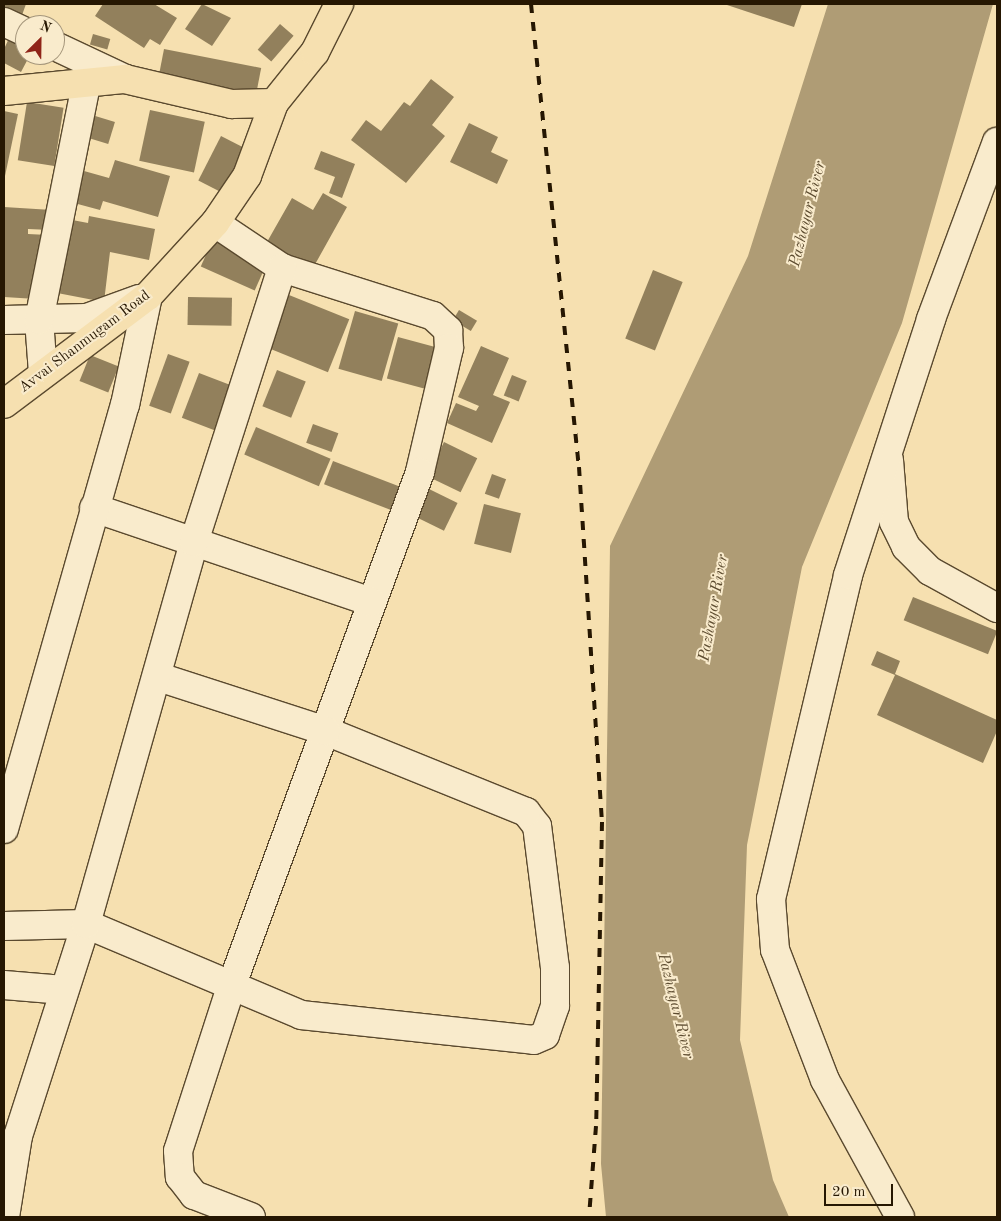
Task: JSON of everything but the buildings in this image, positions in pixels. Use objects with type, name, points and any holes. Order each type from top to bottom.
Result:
[{"type":"main road","name":"Avvai Shanmugam Road","points":[[4,404],[148,296],[215,223],[247,176],[274,103],[315,52],[340,4]]},
{"type":"main road","points":[[4,91],[124,79],[232,104],[274,103]]},
{"type":"street","points":[[65,51],[124,79]]},
{"type":"street","points":[[43,373],[39,320],[86,84]]},
{"type":"street","points":[[900,1217],[826,1080],[775,950],[771,899],[848,574],[888,443],[997,142]]},
{"type":"street","points":[[215,223],[282,268],[432,316],[448,330],[449,348],[420,472],[370,602],[326,731],[231,987],[178,1151],[178,1167],[194,1195],[244,1216]]},
{"type":"street","points":[[5,1217],[18,1136],[86,924],[159,677],[194,542],[282,268]]},
{"type":"street","points":[[4,320],[87,318],[148,296]]},
{"type":"street","points":[[4,829],[94,508],[125,405],[148,296]]},
{"type":"street","points":[[888,443],[894,522],[906,547],[930,571],[997,608]]},
{"type":"street","points":[[94,508],[370,602]]},
{"type":"street","points":[[4,926],[86,924],[301,1015],[534,1040],[550,1027],[555,968],[533,818],[506,801],[326,731],[159,677]]},
{"type":"street","points":[[4,985],[64,990]]},
{"type":"water","name":"Pazhayar River","points":[[828,4],[993,4],[902,323],[802,567],[747,845],[740,1040],[773,1180],[789,1217],[606,1217],[601,1164],[610,546],[748,256]]},
{"type":"railway","points":[[531,4],[579,467],[602,822],[596,1126],[589,1217]]}]
